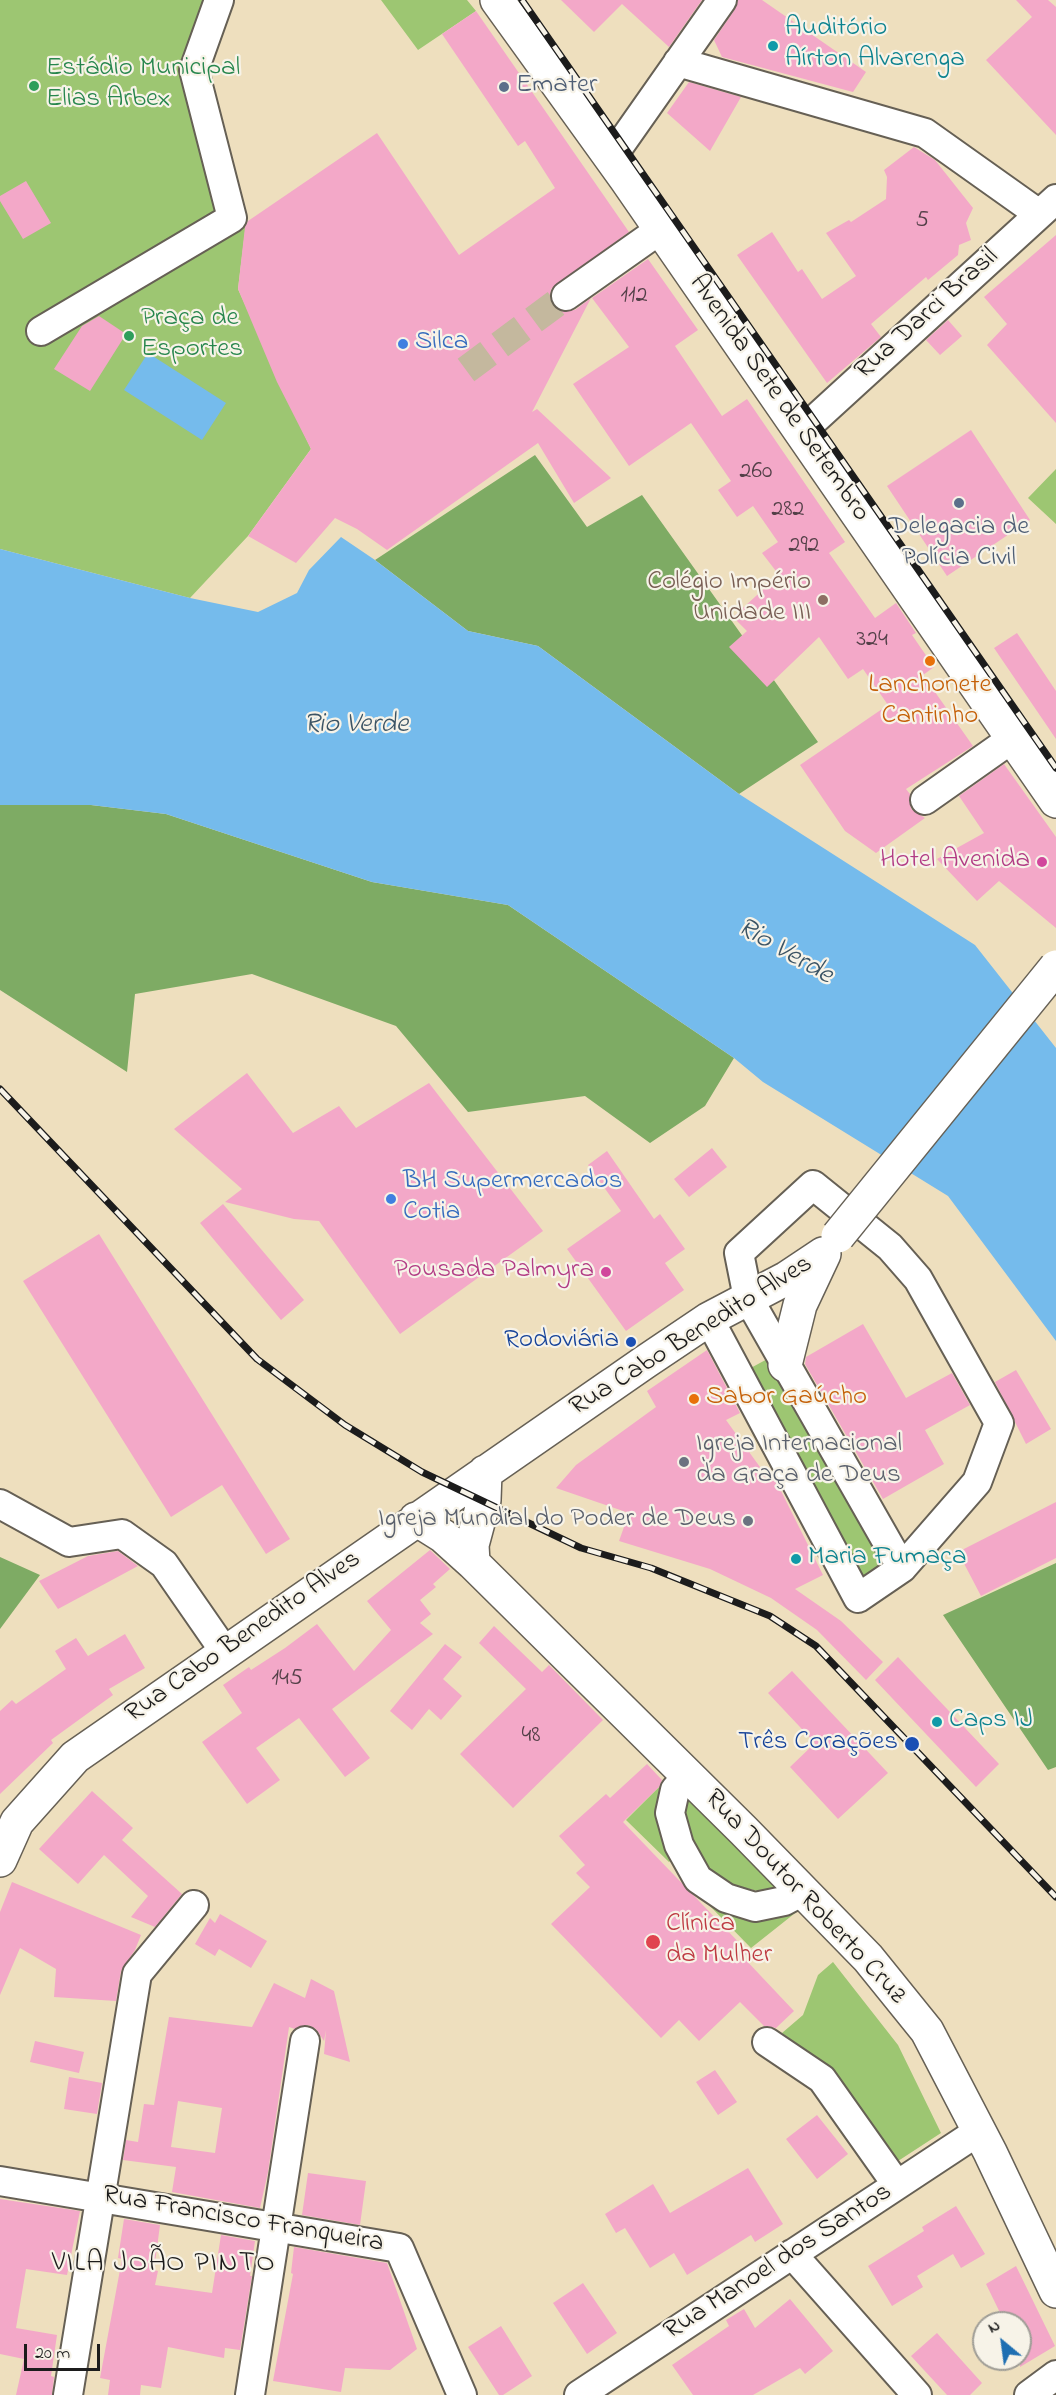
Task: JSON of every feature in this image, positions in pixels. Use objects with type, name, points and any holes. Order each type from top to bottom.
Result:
[{"type":"main road","name":"Avenida Sete de Setembro","points":[[496,0],[661,229],[1056,801]]},
{"type":"main road","points":[[785,1365],[800,1305],[831,1245],[1056,967]]},
{"type":"main road","name":"Rua Cabo Benedito Alves","points":[[0,1860],[17,1822],[75,1757],[425,1513],[709,1319],[748,1298],[831,1245]]},
{"type":"main road","points":[[473,1563],[472,1545],[484,1500],[485,1473]]},
{"type":"main road","points":[[425,1513],[478,1522]]},
{"type":"main road","name":"Rua Doutor Roberto Cruz","points":[[425,1513],[443,1536],[688,1775],[868,1958],[927,2031],[1056,2291]]},
{"type":"street","points":[[41,331],[232,218],[194,70],[219,0]]},
{"type":"street","points":[[611,158],[722,0]]},
{"type":"street","points":[[678,62],[924,133],[1041,213]]},
{"type":"street","name":"Rua Darci Brasil","points":[[801,432],[1041,213]]},
{"type":"street","points":[[566,296],[661,229]]},
{"type":"street","points":[[925,800],[1013,738]]},
{"type":"street","points":[[709,1319],[858,1598],[902,1568],[977,1482],[999,1423],[918,1279],[890,1247],[813,1185],[739,1253],[748,1298],[902,1568]]},
{"type":"street","points":[[0,1504],[69,1542],[122,1534],[164,1564],[225,1652]]},
{"type":"street","points":[[688,1775],[675,1790],[670,1813],[679,1845],[698,1879],[726,1898],[755,1907],[784,1901],[803,1891]]},
{"type":"street","points":[[68,2395],[137,1974],[194,1905]]},
{"type":"street","points":[[250,2395],[305,2041]]},
{"type":"street","points":[[767,2042],[822,2079],[897,2186]]},
{"type":"street","name":"Rua Manoel dos Santos","points":[[579,2395],[979,2132]]},
{"type":"street","name":"Rua Francisco Franqueira","points":[[0,2181],[399,2248],[462,2395]]},
{"type":"street","points":[[792,2254],[917,2395]]},
{"type":"street","points":[[1029,2395],[1056,2375]]},
{"type":"green space","name":"Praça de Esportes","points":[[0,0],[229,0],[205,79],[237,175],[246,223],[238,289],[311,449],[248,536],[190,598],[0,549]]},
{"type":"green space","points":[[381,0],[467,0],[476,11],[418,50]]},
{"type":"green space","points":[[535,455],[587,527],[642,495],[818,742],[739,794],[538,646],[468,631],[375,560]]},
{"type":"green space","points":[[1056,469],[1056,524],[1028,498]]},
{"type":"green space","points":[[0,805],[91,805],[166,814],[372,882],[508,905],[734,1058],[705,1106],[650,1143],[585,1096],[468,1112],[396,1026],[252,974],[135,994],[127,1072],[0,990]]},
{"type":"green space","points":[[771,1357],[887,1570],[863,1583],[747,1370]]},
{"type":"green space","points":[[0,1557],[40,1575],[0,1629]]},
{"type":"green space","points":[[1056,1563],[1056,1767],[1048,1770],[943,1615]]},
{"type":"green space","points":[[666,1780],[676,1856],[669,1862],[626,1820]]},
{"type":"green space","points":[[681,1793],[781,1891],[762,1892],[741,1887],[722,1881],[704,1867],[682,1835]]},
{"type":"green space","points":[[706,1902],[792,1904],[799,1910],[751,1948]]},
{"type":"green space","points":[[833,1962],[898,2045],[941,2133],[895,2163],[830,2068],[782,2033],[803,2015],[818,1975]]},
{"type":"water","points":[[148,353],[226,403],[202,440],[124,390]]},
{"type":"water","name":"Rio Verde","points":[[341,537],[468,631],[538,646],[739,794],[975,945],[1056,1048],[1056,1341],[948,1196],[763,1082],[734,1058],[508,905],[372,882],[166,814],[91,805],[0,805],[0,549],[190,598],[258,612],[297,593],[309,570]]},
{"type":"building","points":[[561,0],[702,0],[669,47],[622,4],[594,32]]},
{"type":"building","name":"Auditório Aírton Alvarenga","points":[[738,0],[762,0],[866,72],[853,92],[722,57],[714,40],[735,9]]},
{"type":"building","points":[[1016,0],[1048,0],[1056,7],[1056,135],[986,60],[1032,17]]},
{"type":"building","name":"Silca","points":[[476,11],[629,232],[551,289],[550,298],[553,306],[560,311],[575,310],[591,298],[532,412],[537,409],[611,478],[574,503],[538,443],[387,550],[357,529],[335,518],[296,563],[248,536],[311,449],[277,382],[238,289],[245,227],[248,221],[377,133],[459,255],[555,188],[525,141],[518,146],[442,34]]},
{"type":"building","points":[[689,82],[741,97],[710,151],[667,113]]},
{"type":"building","points":[[914,147],[935,160],[973,208],[966,223],[971,240],[959,245],[958,255],[928,280],[926,277],[871,324],[881,337],[827,383],[737,255],[772,232],[798,272],[802,269],[822,299],[856,276],[826,233],[849,220],[851,222],[886,199],[887,177],[884,170]]},
{"type":"building","points":[[26,181],[51,223],[23,239],[0,201],[0,196]]},
{"type":"building","points":[[1056,235],[1056,423],[987,345],[1007,324],[984,297]]},
{"type":"building","points":[[648,259],[698,330],[675,346],[722,416],[747,399],[845,542],[829,553],[875,618],[896,603],[916,633],[912,635],[934,667],[923,675],[973,746],[906,789],[910,794],[911,809],[925,818],[876,853],[845,831],[800,765],[888,705],[863,669],[848,679],[819,637],[767,687],[729,647],[747,631],[733,617],[779,575],[762,553],[778,542],[753,506],[737,517],[718,490],[731,481],[691,423],[629,466],[573,384],[629,347],[592,298]]},
{"type":"building","points":[[99,316],[126,334],[90,391],[54,369],[82,326]]},
{"type":"building","points":[[948,320],[962,336],[940,355],[926,340]]},
{"type":"building","name":"Delegacia de Polícia Civil","points":[[971,430],[1030,520],[947,576],[887,486]]},
{"type":"building","points":[[1017,633],[1056,691],[1056,739],[994,648]]},
{"type":"building","points":[[1004,764],[1056,837],[1056,928],[999,881],[977,901],[937,859],[984,833],[959,796]]},
{"type":"building","name":"BH Supermercados Cotia","points":[[247,1073],[293,1133],[339,1106],[356,1128],[429,1083],[543,1231],[400,1334],[319,1221],[294,1219],[225,1202],[242,1189],[174,1129]]},
{"type":"building","points":[[712,1148],[727,1167],[689,1197],[674,1179]]},
{"type":"building","points":[[607,1151],[654,1219],[660,1214],[685,1249],[665,1263],[684,1290],[626,1331],[567,1249],[621,1211],[588,1165]]},
{"type":"building","points":[[223,1204],[304,1300],[281,1320],[200,1223]]},
{"type":"building","points":[[99,1234],[290,1539],[266,1554],[222,1485],[171,1517],[23,1281]]},
{"type":"building","points":[[863,1324],[906,1398],[952,1373],[970,1405],[925,1430],[944,1464],[883,1499],[805,1364],[806,1357]]},
{"type":"building","points":[[707,1350],[740,1413],[726,1420],[765,1474],[770,1469],[823,1575],[795,1589],[841,1621],[883,1662],[866,1680],[817,1630],[771,1598],[710,1569],[619,1541],[629,1513],[556,1488],[576,1465],[656,1407],[647,1391]]},
{"type":"building","points":[[1016,1370],[1051,1429],[1026,1444],[995,1382]]},
{"type":"building","points":[[1056,1502],[1056,1558],[981,1596],[958,1552]]},
{"type":"building","points":[[430,1550],[450,1569],[433,1584],[436,1587],[420,1600],[431,1614],[420,1623],[433,1634],[332,1709],[370,1758],[345,1777],[299,1718],[256,1748],[280,1780],[247,1804],[202,1742],[242,1713],[223,1685],[249,1667],[251,1670],[285,1648],[317,1624],[354,1671],[391,1630],[367,1601]]},
{"type":"building","points":[[118,1551],[138,1566],[58,1609],[39,1581],[88,1556]]},
{"type":"building","points":[[494,1626],[542,1672],[549,1665],[603,1720],[513,1808],[460,1754],[526,1689],[479,1643]]},
{"type":"building","points":[[125,1634],[145,1668],[109,1689],[113,1695],[51,1740],[53,1743],[0,1794],[0,1711],[12,1700],[16,1704],[66,1669],[55,1651],[76,1638],[88,1656]]},
{"type":"building","points":[[445,1644],[462,1657],[443,1679],[462,1696],[441,1720],[429,1709],[412,1730],[390,1711]]},
{"type":"building","name":"Caps IJ","points":[[898,1657],[999,1764],[976,1787],[875,1680]]},
{"type":"building","points":[[792,1671],[888,1773],[838,1819],[790,1767],[815,1743],[768,1693]]},
{"type":"building","name":"Clínica da Mulher","points":[[647,1764],[662,1780],[659,1787],[623,1822],[749,1953],[743,1957],[794,2011],[776,2028],[764,2026],[740,2002],[699,2041],[679,2020],[661,2038],[551,1924],[590,1887],[576,1873],[585,1865],[559,1836],[606,1794],[610,1798]]},
{"type":"building","points":[[92,1791],[133,1828],[122,1840],[182,1894],[155,1927],[131,1917],[148,1896],[104,1855],[78,1884],[39,1849]]},
{"type":"building","points":[[12,1882],[141,1935],[135,1950],[121,1971],[116,2001],[54,1997],[56,1969],[20,1948],[0,1995],[0,1912]]},
{"type":"building","points":[[220,1914],[267,1941],[251,1968],[219,1949],[215,1956],[195,1944],[210,1918],[215,1923]]},
{"type":"building","points":[[311,1979],[334,1991],[350,2062],[324,2054],[326,2030],[324,2041],[316,2029],[308,2025],[295,2029],[289,2027],[268,2172],[260,2208],[172,2192],[176,2167],[123,2160],[126,2140],[138,2142],[144,2104],[154,2105],[169,2017],[252,2027],[274,1983],[305,1998]],"holes":[[[178,2101],[222,2108],[215,2153],[171,2147]]]},
{"type":"building","points":[[35,2041],[84,2052],[79,2073],[30,2062]]},
{"type":"building","points":[[715,2070],[737,2102],[718,2115],[696,2082]]},
{"type":"building","points":[[69,2077],[102,2083],[97,2114],[64,2109]]},
{"type":"building","points":[[817,2115],[848,2154],[817,2179],[786,2139]]},
{"type":"building","points":[[748,2168],[783,2224],[755,2242],[751,2235],[687,2275],[674,2253],[650,2268],[625,2228],[616,2233],[605,2214],[653,2184],[670,2213]]},
{"type":"building","points":[[308,2173],[366,2181],[360,2225],[302,2215]]},
{"type":"building","points":[[0,2199],[80,2211],[67,2275],[26,2269],[16,2328],[57,2335],[51,2376],[54,2377],[52,2395],[16,2395],[24,2359],[0,2354]]},
{"type":"building","points":[[956,2206],[985,2254],[961,2268],[953,2254],[917,2276],[923,2287],[892,2306],[868,2266],[924,2231],[922,2227]]},
{"type":"building","points":[[124,2219],[160,2225],[154,2270],[158,2271],[155,2285],[212,2293],[221,2235],[255,2241],[250,2276],[252,2276],[240,2350],[225,2348],[224,2358],[168,2347],[161,2388],[141,2385],[140,2395],[108,2395],[110,2380],[100,2378],[122,2259],[118,2258]]},
{"type":"building","points":[[294,2247],[387,2263],[417,2349],[390,2370],[345,2368],[341,2392],[273,2381],[293,2274],[291,2273]]},
{"type":"building","points":[[1016,2266],[1055,2346],[1032,2360],[1032,2311],[999,2311],[986,2284]]},
{"type":"building","points":[[583,2283],[617,2333],[587,2354],[553,2303]]},
{"type":"building","points":[[790,2299],[833,2351],[805,2374],[800,2368],[753,2395],[693,2395],[672,2365],[729,2326],[726,2320],[744,2309],[755,2328]]},
{"type":"building","points":[[501,2326],[532,2376],[503,2395],[499,2395],[468,2347]]},
{"type":"building","points":[[937,2333],[982,2383],[970,2395],[947,2395],[911,2356]]},
{"type":"tunnel","points":[[466,370],[566,296]]},
{"type":"railway","points":[[522,0],[1056,768]]},
{"type":"railway","points":[[0,1089],[257,1359],[345,1425],[422,1472],[581,1548],[651,1568],[770,1616],[816,1646],[1056,1897]]},
{"type":"place","name":"Auditório Aírton Alvarenga","points":[[773,46]]},
{"type":"place","name":"Estádio Municipal Elias Arbex","points":[[34,86]]},
{"type":"place","name":"Emater","points":[[504,87]]},
{"type":"place","name":"Praça de Esportes","points":[[129,336]]},
{"type":"place","name":"Silca","points":[[403,344]]},
{"type":"place","name":"Delegacia de Polícia Civil","points":[[959,503]]},
{"type":"place","name":"Colégio Império Unidade III","points":[[823,600]]},
{"type":"place","name":"Lanchonete Cantinho","points":[[930,661]]},
{"type":"place","name":"Hotel Avenida","points":[[1042,862]]},
{"type":"place","name":"BH Supermercados Cotia","points":[[391,1199]]},
{"type":"place","name":"Pousada Palmyra","points":[[606,1272]]},
{"type":"place","name":"Rodoviária","points":[[631,1342]]},
{"type":"place","name":"Sabor Gaúcho","points":[[694,1399]]},
{"type":"place","name":"Igreja Internacional da Graça de Deus","points":[[684,1462]]},
{"type":"place","name":"Igreja Mundial do Poder de Deus","points":[[748,1521]]},
{"type":"place","name":"Maria Fumaça","points":[[796,1559]]},
{"type":"place","name":"Caps IJ","points":[[937,1722]]},
{"type":"place","name":"Três Corações","points":[[912,1744]]},
{"type":"place","name":"Clínica da Mulher","points":[[653,1942]]},
{"type":"district","name":"VILA JOÃO PINTO","points":[[164,2265]]}]
